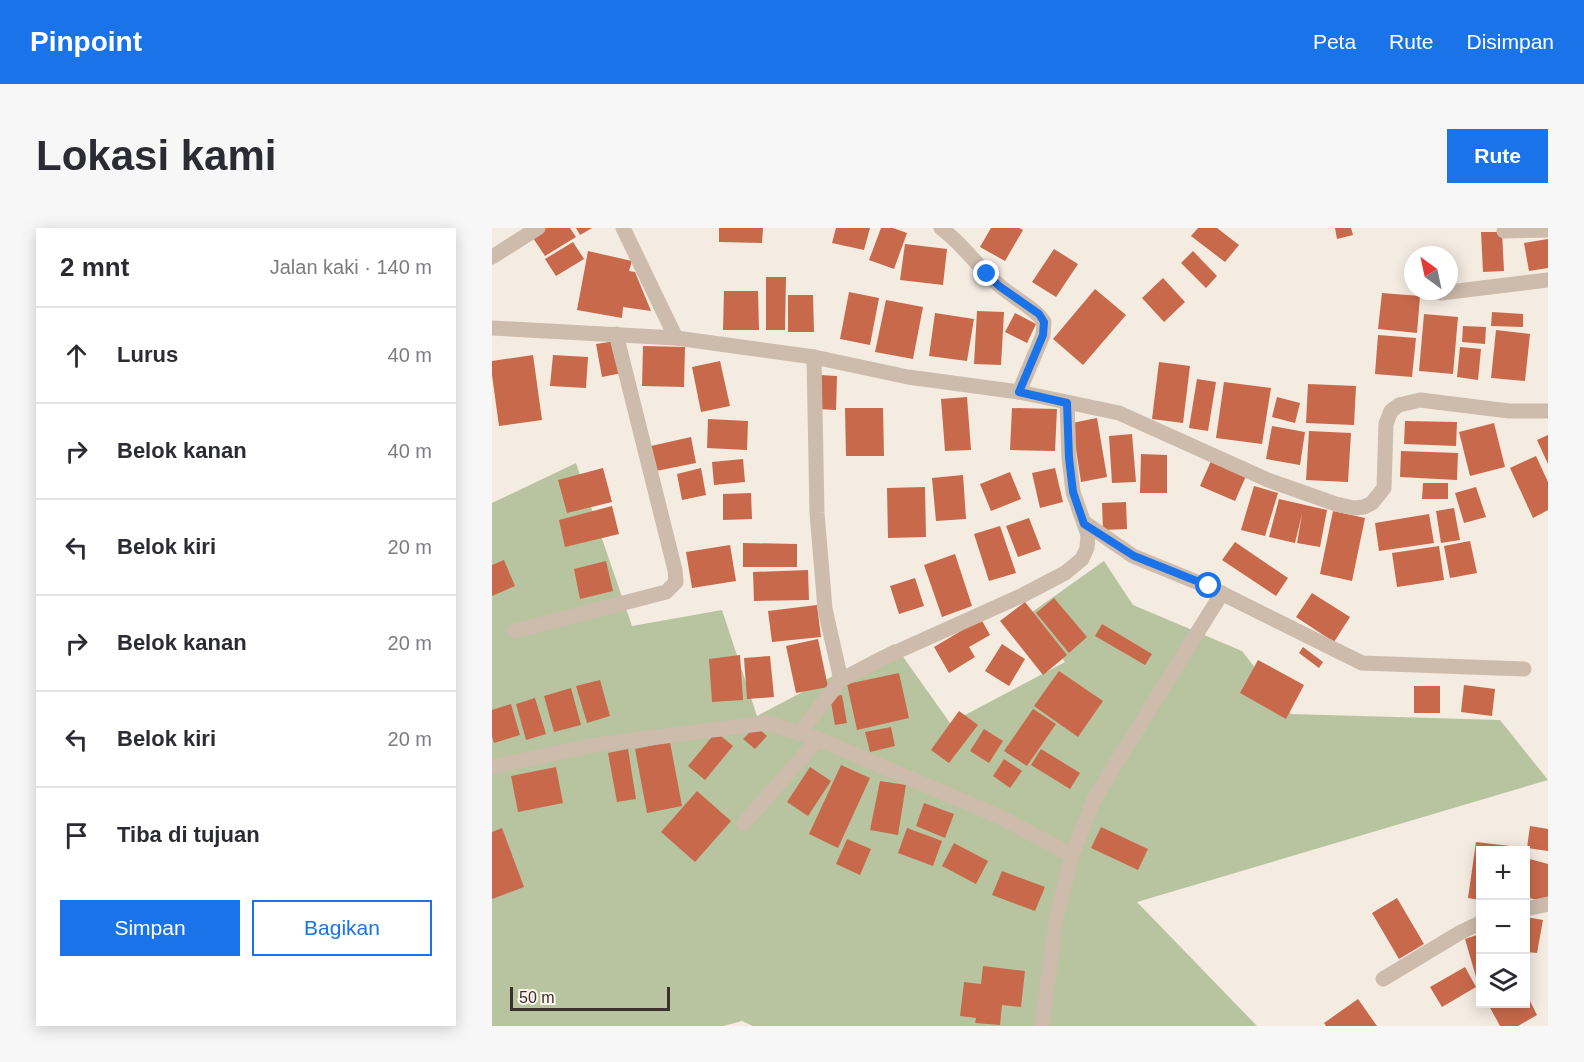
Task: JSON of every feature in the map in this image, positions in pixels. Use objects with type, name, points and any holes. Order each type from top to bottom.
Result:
[{"type":"street","points":[[492,257],[538,228]]},
{"type":"street","points":[[623,228],[676,338]]},
{"type":"street","points":[[941,228],[958,241],[999,286],[1039,314],[1044,322],[1043,335],[1019,392]]},
{"type":"street","points":[[1504,231],[1548,230]]},
{"type":"street","points":[[1458,291],[1548,280]]},
{"type":"street","points":[[492,328],[676,338],[814,357],[908,377],[1019,392],[1119,413],[1268,480],[1354,508],[1372,503],[1384,488],[1386,424],[1391,411],[1399,405],[1420,400],[1509,411],[1548,411]]},
{"type":"street","points":[[515,631],[666,592],[676,582],[616,334]]},
{"type":"street","points":[[814,357],[817,513],[825,609],[841,680]]},
{"type":"street","points":[[800,732],[841,680],[883,657],[1023,595],[1065,573],[1082,559],[1087,548],[1088,535],[1073,492],[1067,403]]},
{"type":"street","points":[[1084,524],[1134,556],[1222,592],[1362,663],[1524,669]]},
{"type":"street","points":[[1042,1026],[1056,919],[1072,855],[1095,797],[1222,592]]},
{"type":"street","points":[[492,767],[595,745],[767,723],[818,739],[1000,817],[1072,855]]},
{"type":"street","points":[[744,823],[818,739]]},
{"type":"street","points":[[1530,908],[1548,904]]},
{"type":"street","points":[[1383,979],[1476,925]]},
{"type":"green space","points":[[576,463],[632,626],[722,610],[757,716],[894,644],[950,723],[1065,662],[1032,612],[1104,561],[1133,605],[1242,651],[1291,714],[1500,720],[1548,780],[1137,902],[1257,1026],[753,1026],[742,1021],[723,1026],[492,1026],[492,503]]},
{"type":"building","points":[[542,228],[570,228],[576,237],[545,256],[531,235]]},
{"type":"building","points":[[576,228],[592,228],[580,235]]},
{"type":"building","points":[[719,228],[763,228],[762,243],[719,242]]},
{"type":"building","points":[[836,228],[870,228],[864,250],[832,243]]},
{"type":"building","points":[[881,228],[893,228],[907,233],[894,269],[869,260]]},
{"type":"building","points":[[991,228],[1023,230],[1005,261],[980,247]]},
{"type":"building","points":[[1198,228],[1217,228],[1239,245],[1225,262],[1191,236]]},
{"type":"building","points":[[1335,228],[1351,228],[1353,235],[1337,239]]},
{"type":"building","points":[[1481,232],[1502,232],[1504,271],[1483,272]]},
{"type":"building","points":[[1548,239],[1548,268],[1529,271],[1524,243]]},
{"type":"building","points":[[573,242],[584,259],[556,276],[545,259]]},
{"type":"building","points":[[905,244],[947,249],[943,285],[900,280]]},
{"type":"building","points":[[1054,249],[1078,264],[1056,297],[1032,282]]},
{"type":"building","points":[[588,251],[632,261],[629,271],[635,272],[651,311],[623,307],[622,318],[577,310]]},
{"type":"building","points":[[1193,251],[1217,276],[1206,288],[1181,263]]},
{"type":"building","points":[[766,277],[786,277],[785,330],[766,330]]},
{"type":"building","points":[[1163,278],[1185,302],[1164,322],[1142,298]]},
{"type":"building","points":[[1095,289],[1126,315],[1083,365],[1053,339]]},
{"type":"building","points":[[724,291],[758,291],[759,330],[723,330]]},
{"type":"building","points":[[849,292],[879,298],[870,345],[840,339]]},
{"type":"building","points":[[1382,293],[1404,295],[1404,300],[1420,300],[1417,333],[1378,329]]},
{"type":"building","points":[[788,295],[813,295],[814,332],[788,332]]},
{"type":"building","points":[[886,300],[923,307],[913,359],[875,352]]},
{"type":"building","points":[[977,311],[1004,312],[1001,365],[974,364]]},
{"type":"building","points":[[1492,312],[1523,314],[1523,327],[1491,326]]},
{"type":"building","points":[[935,313],[974,319],[967,361],[929,356]]},
{"type":"building","points":[[1015,313],[1036,324],[1027,343],[1005,332]]},
{"type":"building","points":[[1424,314],[1458,317],[1453,374],[1419,371]]},
{"type":"building","points":[[1463,326],[1486,327],[1485,344],[1462,342]]},
{"type":"building","points":[[1496,330],[1530,334],[1525,381],[1491,378]]},
{"type":"building","points":[[1378,335],[1416,338],[1412,377],[1375,374]]},
{"type":"building","points":[[616,341],[622,373],[602,377],[596,344]]},
{"type":"building","points":[[643,346],[685,347],[684,387],[642,386]]},
{"type":"building","points":[[1460,347],[1481,349],[1478,380],[1457,377]]},
{"type":"building","points":[[533,355],[542,420],[499,426],[492,361]]},
{"type":"building","points":[[553,355],[588,357],[586,388],[550,386]]},
{"type":"building","points":[[720,361],[730,406],[701,412],[692,367]]},
{"type":"building","points":[[1159,362],[1190,366],[1183,423],[1152,419]]},
{"type":"building","points":[[820,375],[837,376],[836,410],[818,409]]},
{"type":"building","points":[[1197,379],[1216,382],[1208,431],[1189,428]]},
{"type":"building","points":[[1224,382],[1271,388],[1262,444],[1216,438]]},
{"type":"building","points":[[1308,384],[1356,386],[1354,425],[1306,423]]},
{"type":"building","points":[[967,397],[971,450],[945,451],[941,399]]},
{"type":"building","points":[[1277,397],[1300,403],[1295,423],[1272,417]]},
{"type":"building","points":[[845,408],[883,408],[884,456],[846,456]]},
{"type":"building","points":[[1012,408],[1057,409],[1055,451],[1010,450]]},
{"type":"building","points":[[1097,418],[1107,477],[1081,482],[1072,423]]},
{"type":"building","points":[[708,419],[748,421],[747,450],[707,448]]},
{"type":"building","points":[[1405,421],[1457,422],[1456,446],[1404,444]]},
{"type":"building","points":[[1494,423],[1505,467],[1470,476],[1459,432]]},
{"type":"building","points":[[1272,426],[1305,432],[1300,465],[1266,459]]},
{"type":"building","points":[[1309,431],[1351,433],[1348,482],[1306,480]]},
{"type":"building","points":[[1132,434],[1136,482],[1112,483],[1109,436]]},
{"type":"building","points":[[1548,435],[1548,464],[1537,440]]},
{"type":"building","points":[[691,437],[696,463],[656,471],[651,446]]},
{"type":"building","points":[[1401,451],[1458,453],[1457,480],[1400,477]]},
{"type":"building","points":[[1141,454],[1167,455],[1167,493],[1140,493]]},
{"type":"building","points":[[1536,456],[1548,482],[1548,510],[1533,518],[1510,468]]},
{"type":"building","points":[[743,459],[745,482],[714,485],[712,462]]},
{"type":"building","points":[[1211,461],[1246,476],[1235,501],[1200,486]]},
{"type":"building","points":[[603,468],[612,502],[567,513],[558,480]]},
{"type":"building","points":[[701,468],[706,495],[682,500],[677,474]]},
{"type":"building","points":[[1055,468],[1063,502],[1040,508],[1032,473]]},
{"type":"building","points":[[1010,472],[1021,499],[991,511],[980,484]]},
{"type":"building","points":[[963,475],[966,519],[936,521],[932,478]]},
{"type":"building","points":[[1423,483],[1448,483],[1448,499],[1422,499]]},
{"type":"building","points":[[1254,486],[1278,493],[1265,536],[1241,530]]},
{"type":"building","points":[[925,487],[926,537],[888,538],[887,488]]},
{"type":"building","points":[[1476,487],[1486,517],[1464,523],[1455,493]]},
{"type":"building","points":[[751,493],[752,519],[723,520],[723,494]]},
{"type":"building","points":[[1279,499],[1327,510],[1320,547],[1297,543],[1302,514],[1295,543],[1269,537]]},
{"type":"building","points":[[1126,502],[1127,529],[1103,530],[1102,503]]},
{"type":"building","points":[[612,506],[619,534],[565,547],[559,520]]},
{"type":"building","points":[[1454,508],[1460,540],[1441,543],[1436,511]]},
{"type":"building","points":[[1333,511],[1365,518],[1352,581],[1320,574]]},
{"type":"building","points":[[1429,514],[1434,543],[1379,551],[1375,523]]},
{"type":"building","points":[[1029,518],[1041,549],[1018,557],[1006,526]]},
{"type":"building","points":[[1000,526],[1016,573],[989,581],[974,534]]},
{"type":"building","points":[[1470,541],[1477,573],[1450,578],[1444,546]]},
{"type":"building","points":[[1235,542],[1288,578],[1276,596],[1222,560]]},
{"type":"building","points":[[743,543],[797,544],[797,567],[743,567]]},
{"type":"building","points":[[730,545],[736,581],[692,588],[686,552]]},
{"type":"building","points":[[1439,546],[1444,580],[1397,587],[1392,553]]},
{"type":"building","points":[[955,554],[972,606],[942,617],[924,565]]},
{"type":"building","points":[[504,560],[515,586],[492,596],[492,565]]},
{"type":"building","points":[[606,561],[613,591],[580,599],[574,569]]},
{"type":"building","points":[[808,570],[809,600],[754,601],[753,572]]},
{"type":"building","points":[[915,578],[924,606],[899,614],[890,586]]},
{"type":"building","points":[[1312,593],[1350,617],[1334,642],[1296,617]]},
{"type":"building","points":[[1054,598],[1087,637],[1069,653],[1036,613]]},
{"type":"building","points":[[1025,602],[1067,655],[1043,675],[1000,621]]},
{"type":"building","points":[[817,605],[821,637],[772,642],[768,611]]},
{"type":"building","points":[[981,619],[990,635],[969,647],[975,657],[949,673],[934,647]]},
{"type":"building","points":[[1102,624],[1152,654],[1145,665],[1095,636]]},
{"type":"building","points":[[818,639],[828,687],[796,693],[786,646]]},
{"type":"building","points":[[1002,644],[1025,659],[1009,686],[985,671]]},
{"type":"building","points":[[1303,647],[1323,662],[1319,668],[1299,653]]},
{"type":"building","points":[[740,655],[743,700],[712,702],[709,659]]},
{"type":"building","points":[[770,656],[774,697],[747,699],[744,658]]},
{"type":"building","points":[[1258,660],[1304,685],[1286,719],[1240,693]]},
{"type":"building","points":[[1059,671],[1103,701],[1078,737],[1034,706]]},
{"type":"building","points":[[899,673],[909,718],[857,730],[847,684]]},
{"type":"building","points":[[600,680],[610,716],[587,723],[576,686]]},
{"type":"building","points":[[1464,685],[1495,689],[1492,716],[1461,712]]},
{"type":"building","points":[[1414,686],[1440,686],[1440,713],[1414,713]]},
{"type":"building","points":[[571,688],[581,725],[554,732],[544,696]]},
{"type":"building","points":[[842,695],[847,723],[835,725],[830,697]]},
{"type":"building","points":[[535,698],[546,734],[526,740],[516,704]]},
{"type":"building","points":[[511,704],[520,735],[494,743],[492,710]]},
{"type":"building","points":[[1033,709],[1056,724],[1027,766],[1004,751]]},
{"type":"building","points":[[959,711],[978,725],[949,763],[931,750]]},
{"type":"building","points":[[756,726],[767,736],[755,749],[743,739]]},
{"type":"building","points":[[891,727],[895,746],[870,752],[865,732]]},
{"type":"building","points":[[984,729],[1003,741],[989,763],[970,751]]},
{"type":"building","points":[[716,732],[733,746],[705,780],[688,766]]},
{"type":"building","points":[[670,742],[682,806],[647,813],[635,749]]},
{"type":"building","points":[[628,749],[636,799],[617,802],[608,753]]},
{"type":"building","points":[[1041,749],[1080,773],[1070,789],[1031,765]]},
{"type":"building","points":[[1004,759],[1022,771],[1010,788],[993,776]]},
{"type":"building","points":[[841,765],[870,778],[838,848],[809,834]]},
{"type":"building","points":[[556,767],[563,803],[518,812],[511,776]]},
{"type":"building","points":[[810,767],[831,781],[808,816],[787,802]]},
{"type":"building","points":[[880,781],[906,785],[898,835],[870,830]]},
{"type":"building","points":[[697,791],[731,821],[695,862],[661,832]]},
{"type":"building","points":[[924,803],[954,814],[945,838],[916,826]]},
{"type":"building","points":[[1530,826],[1548,829],[1548,851],[1527,846]]},
{"type":"building","points":[[1101,827],[1148,849],[1138,870],[1091,848]]},
{"type":"building","points":[[502,828],[524,887],[492,899],[492,832]]},
{"type":"building","points":[[907,828],[942,841],[933,866],[898,853]]},
{"type":"building","points":[[847,839],[871,849],[860,875],[836,864]]},
{"type":"building","points":[[1476,842],[1510,846],[1476,846],[1476,899],[1468,898]]},
{"type":"building","points":[[954,843],[988,861],[976,884],[942,866]]},
{"type":"building","points":[[1530,859],[1548,864],[1548,903],[1530,898]]},
{"type":"building","points":[[1002,871],[1045,887],[1035,911],[992,895]]},
{"type":"building","points":[[1397,898],[1424,944],[1399,959],[1372,913]]},
{"type":"building","points":[[1530,918],[1543,920],[1537,953],[1530,952]]},
{"type":"building","points":[[1476,935],[1476,977],[1465,939]]},
{"type":"building","points":[[983,966],[1025,971],[1021,1007],[1002,1005],[1000,1025],[975,1023],[976,1018],[960,1016],[964,982],[981,984]]},
{"type":"building","points":[[1465,967],[1476,987],[1442,1007],[1430,987]]},
{"type":"building","points":[[1358,999],[1377,1026],[1326,1026],[1324,1023]]},
{"type":"building","points":[[1530,1001],[1537,1015],[1518,1026],[1500,1026],[1490,1008],[1530,1008]]},
{"type":"route","points":[[987,274],[999,286],[1039,314],[1044,322],[1043,335],[1019,392],[1067,403],[1073,492],[1084,524],[1134,556],[1209,586]]}]
